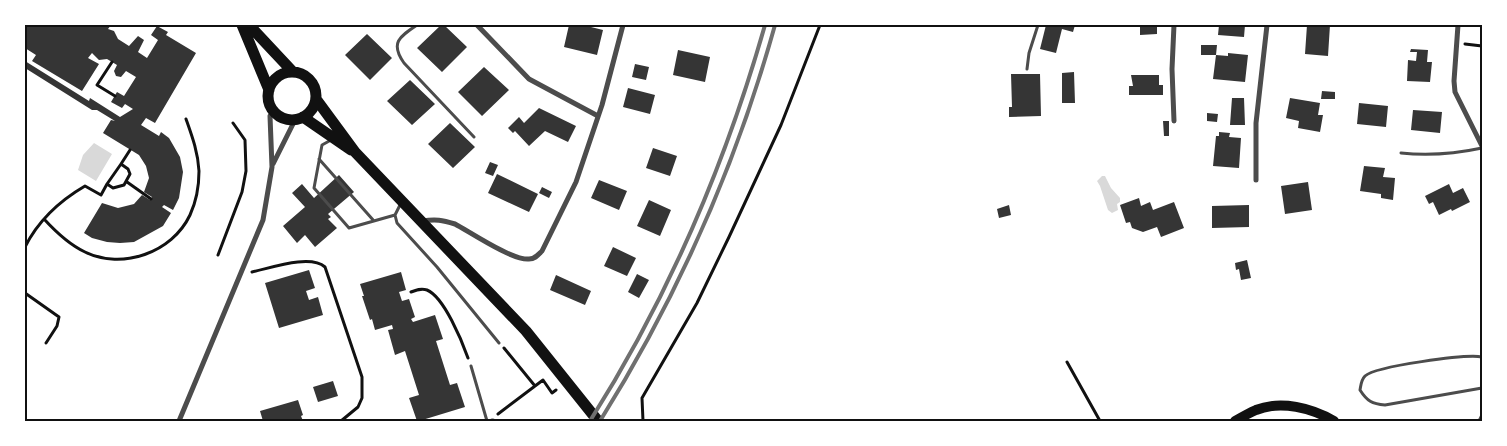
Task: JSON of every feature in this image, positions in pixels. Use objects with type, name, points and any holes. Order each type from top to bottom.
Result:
[{"type":"main road","points":[[242,25],[269,90],[269,97],[274,110],[279,116],[287,119],[299,118],[312,110],[316,99],[316,92],[306,76],[293,72],[285,73],[278,77],[269,90]]},
{"type":"main road","points":[[249,25],[293,72]]},
{"type":"main road","points":[[316,99],[355,152],[526,331],[598,421]]},
{"type":"main road","points":[[299,118],[355,152]]},
{"type":"main road","points":[[1235,421],[1257,410],[1276,406],[1290,406],[1313,410],[1334,421]]},
{"type":"street","points":[[477,25],[529,79],[598,116]]},
{"type":"street","points":[[422,221],[436,219],[455,224],[514,257],[531,260],[537,257],[542,251],[576,182],[615,60],[623,25]]},
{"type":"street","points":[[1174,25],[1172,69],[1174,121]]},
{"type":"street","points":[[1256,180],[1257,116],[1266,25]]},
{"type":"street","points":[[1458,25],[1455,92],[1482,147]]},
{"type":"street","points":[[179,421],[263,220],[272,167],[270,116],[274,110]]},
{"type":"street","points":[[272,167],[299,118]]},
{"type":"lane","points":[[417,25],[397,41],[398,53],[404,63],[474,137]]},
{"type":"lane","points":[[1028,69],[1029,53],[1038,25]]},
{"type":"lane","points":[[334,139],[322,145],[314,188],[349,228],[395,215]]},
{"type":"lane","points":[[1401,152],[1451,154],[1482,147]]},
{"type":"lane","points":[[319,159],[374,221]]},
{"type":"lane","points":[[402,202],[395,215],[397,223],[437,267],[499,343]]},
{"type":"lane","points":[[1482,357],[1461,356],[1382,369],[1366,375],[1362,380],[1360,390],[1366,399],[1373,404],[1385,405],[1482,388]]},
{"type":"lane","points":[[470,366],[487,421]]},
{"type":"lane","points":[[1478,421],[1482,415]]},
{"type":"path","points":[[643,421],[642,398],[697,303],[729,237],[780,125],[820,25]]},
{"type":"path","points":[[1457,43],[1482,46]]},
{"type":"path","points":[[112,62],[97,85],[115,96]]},
{"type":"path","points":[[44,219],[54,231],[86,252],[109,259],[129,260],[151,253],[167,242],[190,216],[197,193],[199,172],[197,153],[186,119]]},
{"type":"path","points":[[218,255],[242,192],[246,171],[245,140],[233,123]]},
{"type":"path","points":[[25,247],[32,233],[68,196],[85,186],[101,195],[130,150]]},
{"type":"path","points":[[108,184],[118,188],[127,182],[130,174],[128,169],[121,164]]},
{"type":"path","points":[[127,182],[151,199]]},
{"type":"path","points":[[252,272],[304,261],[320,263],[325,268],[362,377],[362,398],[358,406],[341,421]]},
{"type":"path","points":[[411,292],[420,289],[434,294],[461,337],[470,366]]},
{"type":"path","points":[[25,293],[59,317],[57,326],[46,343]]},
{"type":"path","points":[[499,343],[535,386]]},
{"type":"path","points":[[1067,362],[1100,421]]},
{"type":"path","points":[[493,421],[499,411],[543,380],[552,393],[556,390]]},
{"type":"shaded area","points":[[94,143],[112,154],[96,181],[78,170],[83,155]]},
{"type":"shaded area","points":[[1102,176],[1105,176],[1111,188],[1120,198],[1120,202],[1117,204],[1118,210],[1112,213],[1108,210],[1097,181]]},
{"type":"building","points":[[25,25],[111,25],[108,29],[114,31],[118,39],[129,46],[138,36],[144,40],[138,52],[147,58],[158,40],[151,35],[157,26],[168,32],[166,35],[196,53],[155,123],[146,118],[141,125],[159,136],[161,132],[169,138],[180,157],[183,172],[179,198],[173,210],[164,205],[162,207],[171,213],[163,226],[134,242],[107,242],[92,238],[84,233],[102,203],[118,208],[134,204],[142,195],[150,200],[152,197],[144,192],[149,178],[146,166],[139,155],[103,133],[111,120],[115,121],[97,110],[92,110],[25,68],[25,61],[89,101],[90,98],[120,117],[133,109],[125,104],[122,108],[111,102],[117,92],[124,96],[136,77],[126,71],[121,77],[116,76],[114,71],[117,65],[107,59],[99,60],[92,53],[88,58],[99,64],[82,91],[32,61],[36,55],[25,48]]},
{"type":"building","points":[[441,25],[444,25],[467,47],[442,72],[417,48]]},
{"type":"building","points":[[569,25],[583,25],[603,30],[597,55],[564,47]]},
{"type":"building","points":[[1046,25],[1075,25],[1073,32],[1062,29],[1056,53],[1040,49]]},
{"type":"building","points":[[1140,25],[1157,25],[1157,34],[1140,35]]},
{"type":"building","points":[[1219,25],[1245,25],[1244,37],[1218,35]]},
{"type":"building","points":[[1307,25],[1330,25],[1328,56],[1305,54]]},
{"type":"building","points":[[367,34],[392,58],[370,80],[345,55]]},
{"type":"building","points":[[1201,45],[1217,45],[1216,55],[1201,55]]},
{"type":"building","points":[[1411,49],[1428,50],[1427,62],[1432,62],[1430,82],[1407,81],[1408,60],[1416,61],[1417,52],[1410,52]]},
{"type":"building","points":[[678,50],[710,57],[705,82],[673,75]]},
{"type":"building","points":[[1228,53],[1248,55],[1245,82],[1213,79],[1216,55],[1228,56]]},
{"type":"building","points":[[635,64],[649,67],[646,80],[632,77]]},
{"type":"building","points":[[484,67],[509,90],[482,116],[458,92]]},
{"type":"building","points":[[1074,72],[1075,103],[1062,103],[1062,73]]},
{"type":"building","points":[[1011,74],[1040,74],[1041,116],[1009,117],[1009,107],[1012,107]]},
{"type":"building","points":[[1131,75],[1159,75],[1159,85],[1163,85],[1163,95],[1129,95],[1129,86],[1133,86]]},
{"type":"building","points":[[410,80],[435,104],[412,125],[387,101]]},
{"type":"building","points":[[628,88],[655,95],[650,114],[623,107]]},
{"type":"building","points":[[1322,91],[1335,92],[1335,99],[1321,99]]},
{"type":"building","points":[[1232,98],[1244,98],[1245,125],[1230,125]]},
{"type":"building","points":[[1290,98],[1320,103],[1318,115],[1323,115],[1320,132],[1298,128],[1299,121],[1286,118]]},
{"type":"building","points":[[1359,103],[1388,106],[1386,127],[1357,124]]},
{"type":"building","points":[[539,108],[576,126],[568,142],[545,131],[529,146],[515,131],[513,133],[508,128],[519,117],[524,123]]},
{"type":"building","points":[[1413,110],[1442,112],[1440,133],[1411,130]]},
{"type":"building","points":[[1207,113],[1218,114],[1217,122],[1207,121]]},
{"type":"building","points":[[1163,121],[1169,121],[1169,136],[1164,136]]},
{"type":"building","points":[[450,123],[475,147],[453,168],[428,144]]},
{"type":"building","points":[[1219,132],[1230,133],[1229,137],[1241,138],[1239,168],[1213,166],[1216,136],[1219,136]]},
{"type":"building","points":[[653,148],[677,156],[670,176],[646,168]]},
{"type":"building","points":[[490,162],[498,165],[493,176],[485,173]]},
{"type":"building","points":[[1364,166],[1385,168],[1383,177],[1395,178],[1393,200],[1381,198],[1381,194],[1360,191]]},
{"type":"building","points":[[497,174],[538,194],[529,212],[488,193]]},
{"type":"building","points":[[339,175],[354,192],[328,214],[331,217],[328,219],[337,228],[315,247],[305,235],[297,243],[283,226],[305,207],[292,193],[302,184],[314,198]]},
{"type":"building","points":[[599,180],[627,191],[619,210],[591,198]]},
{"type":"building","points":[[1308,182],[1312,210],[1285,214],[1281,186]]},
{"type":"building","points":[[1449,184],[1453,193],[1463,188],[1470,202],[1439,215],[1433,202],[1429,204],[1425,196]]},
{"type":"building","points":[[542,187],[552,192],[549,198],[539,193]]},
{"type":"building","points":[[1139,198],[1141,206],[1150,202],[1153,210],[1174,202],[1184,228],[1161,237],[1157,227],[1143,232],[1132,228],[1130,222],[1126,223],[1120,205]]},
{"type":"building","points":[[649,200],[671,210],[660,236],[637,226]]},
{"type":"building","points":[[1009,205],[1011,215],[999,218],[997,209]]},
{"type":"building","points":[[1249,205],[1249,227],[1212,228],[1212,206]]},
{"type":"building","points":[[613,247],[636,258],[627,276],[604,266]]},
{"type":"building","points":[[1247,260],[1251,278],[1241,280],[1239,269],[1236,270],[1235,263]]},
{"type":"building","points":[[309,270],[315,288],[306,291],[309,300],[318,297],[323,315],[279,328],[265,283]]},
{"type":"building","points":[[401,272],[406,290],[399,292],[402,301],[409,299],[415,317],[411,319],[413,322],[435,315],[443,339],[436,341],[450,385],[457,383],[465,407],[419,421],[417,421],[409,398],[419,395],[405,351],[395,355],[388,330],[393,329],[392,325],[375,330],[362,296],[364,296],[360,284]]},
{"type":"building","points":[[637,274],[649,280],[639,298],[628,292]]},
{"type":"building","points":[[556,275],[591,291],[585,305],[550,290]]},
{"type":"building","points":[[333,381],[338,396],[318,402],[313,387]]},
{"type":"building","points":[[298,400],[303,421],[263,421],[260,411]]},
{"type":"railway","points":[[590,421],[645,327],[692,229],[732,129],[765,25]]},
{"type":"railway","points":[[600,421],[654,327],[702,229],[742,129],[775,25]]}]
